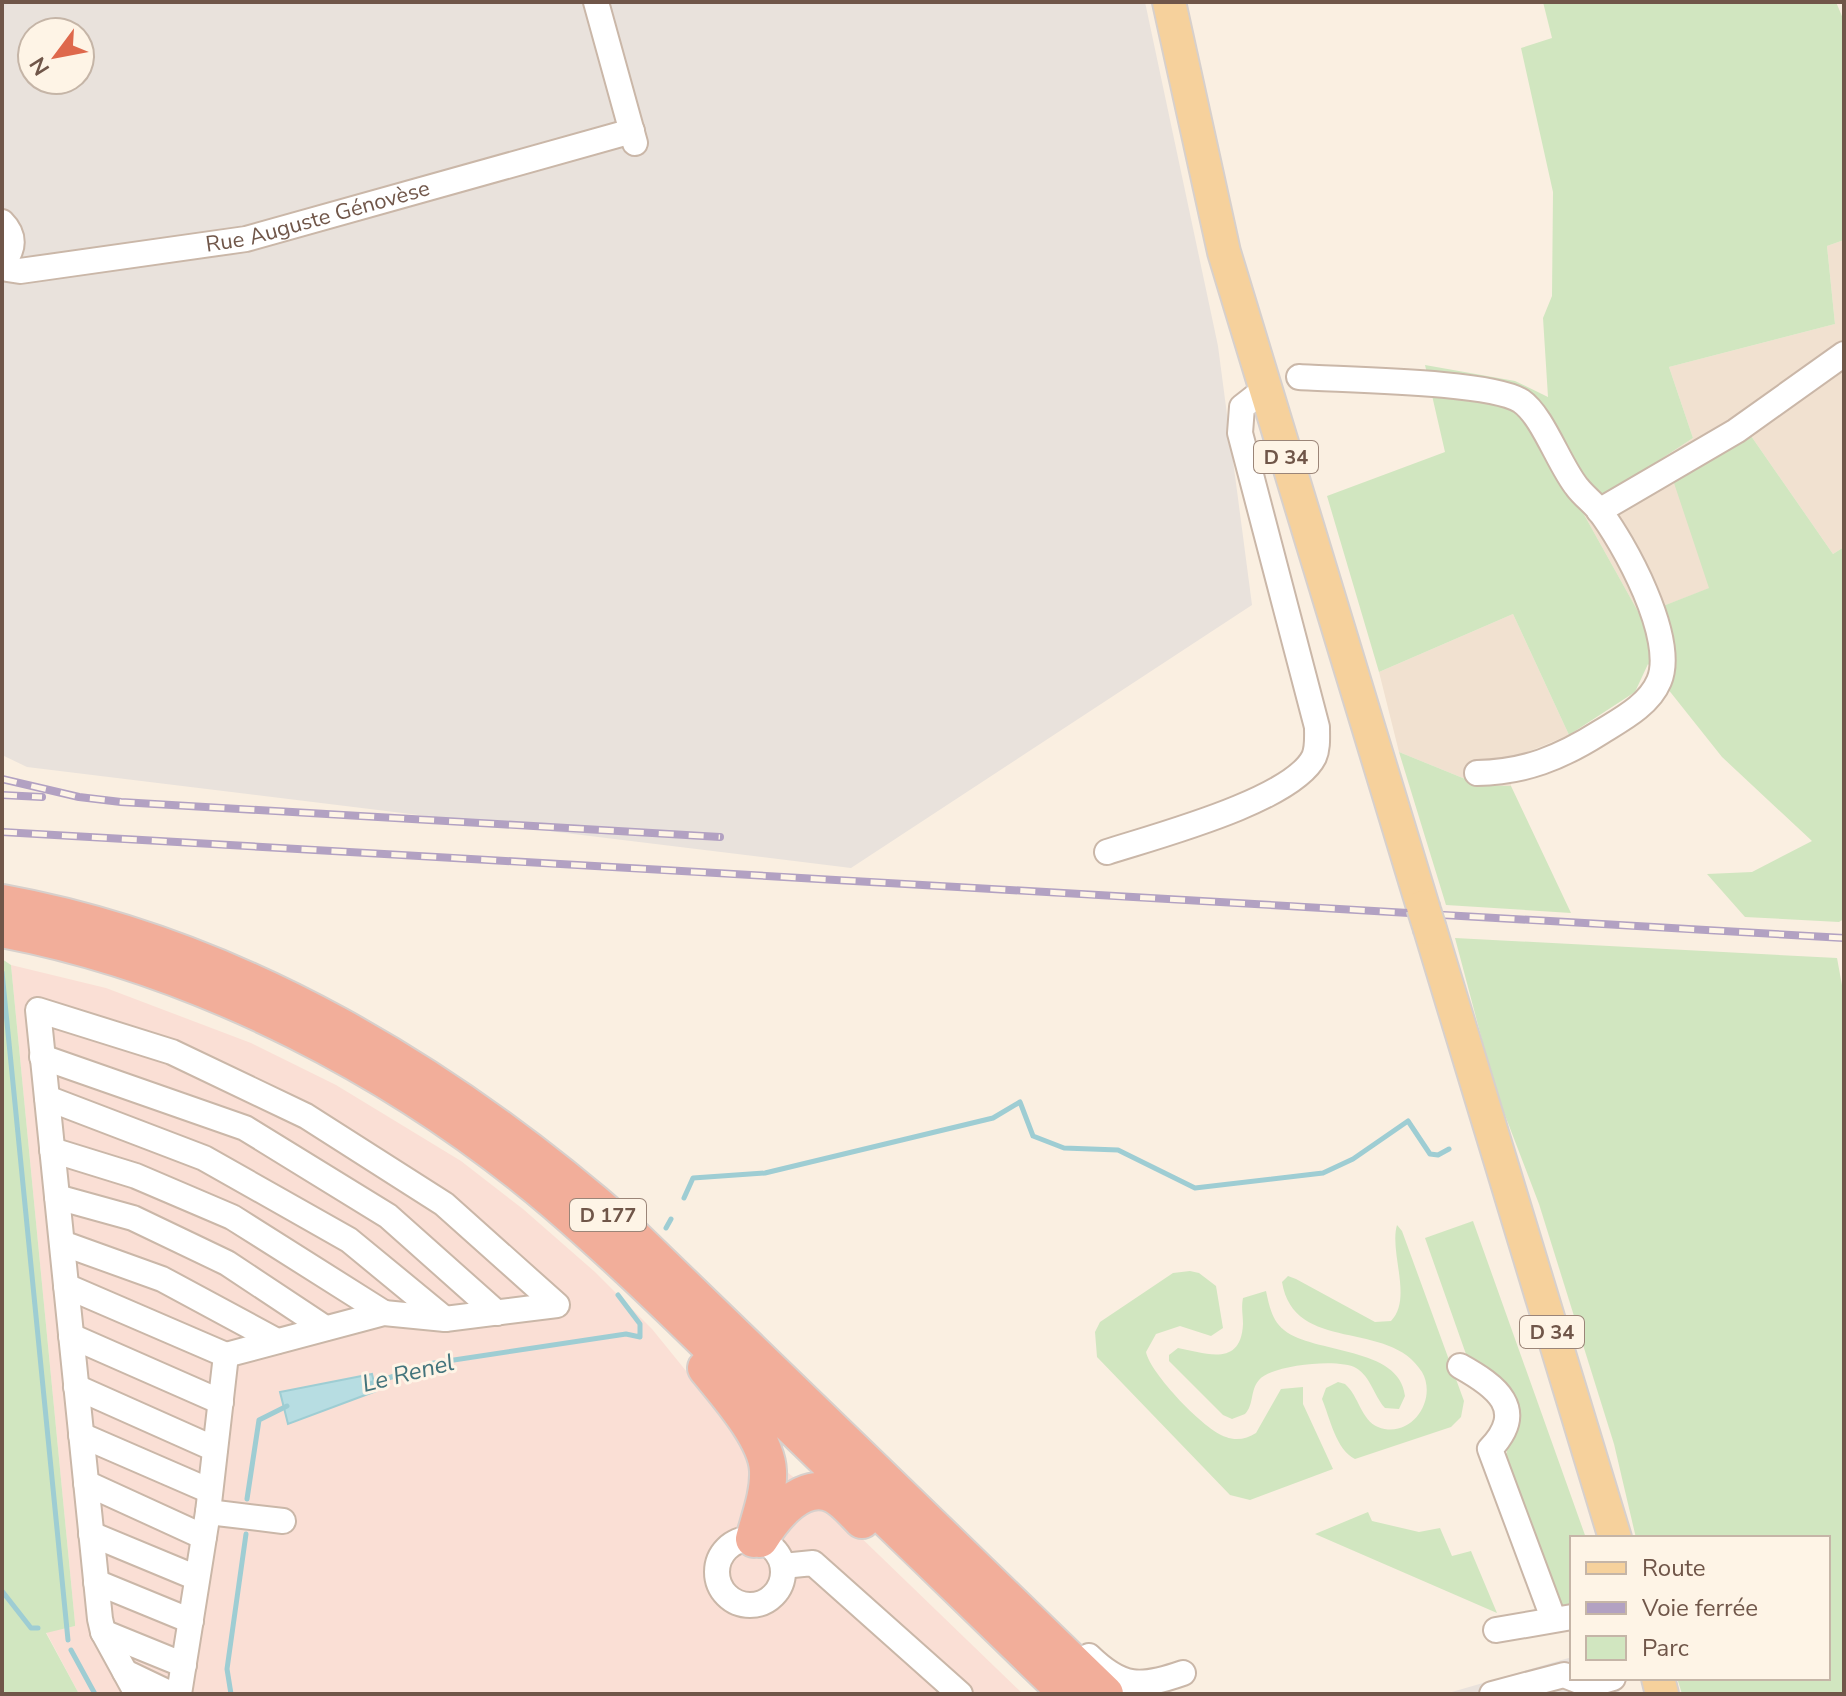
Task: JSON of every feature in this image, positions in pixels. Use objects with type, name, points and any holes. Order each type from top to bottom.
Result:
[{"type":"highway","name":"D 177","points":[[2,903],[91,924],[226,972],[378,1047],[436,1083],[548,1163],[627,1231],[1105,1694]]},
{"type":"highway","name":"D 177","points":[[2,929],[88,950],[220,997],[358,1066],[500,1159],[605,1247],[1068,1694]]},
{"type":"highway","points":[[500,1159],[705,1367],[751,1428],[818,1491],[836,1496],[1056,1694]]},
{"type":"highway","points":[[751,1428],[769,1469],[765,1549]]},
{"type":"highway","points":[[765,1549],[774,1515],[792,1501],[818,1491]]},
{"type":"main road","name":"D 34","points":[[1169,2],[1224,252],[1614,1536]]},
{"type":"street","name":"Rue Auguste Génovèse","points":[[2,263],[7,269],[20,271],[246,239],[633,137],[596,2]]},
{"type":"street","points":[[2,222],[12,240],[12,248],[2,263]]},
{"type":"street","points":[[1599,511],[1736,431],[1844,354]]},
{"type":"street","points":[[1299,377],[1445,386],[1512,397],[1528,407],[1571,479],[1599,511],[1652,594],[1662,668],[1660,680],[1643,703],[1582,744],[1548,762],[1507,773],[1477,773]]},
{"type":"street","points":[[1107,852],[1210,820],[1241,806],[1299,774],[1315,756],[1317,727],[1240,433],[1242,407],[1265,389]]},
{"type":"street","points":[[66,1286],[226,1355],[384,1313],[445,1319],[557,1305],[444,1204],[306,1116],[172,1052],[38,1010],[96,1582],[103,1632],[137,1694]]},
{"type":"street","points":[[42,1057],[245,1128],[388,1216],[497,1313]]},
{"type":"street","points":[[47,1098],[204,1158],[349,1240],[445,1319]]},
{"type":"street","points":[[52,1150],[136,1176],[232,1217],[384,1313]]},
{"type":"street","points":[[57,1197],[133,1218],[227,1263],[325,1328]]},
{"type":"street","points":[[62,1243],[162,1279],[277,1341]]},
{"type":"street","points":[[71,1336],[221,1402]]},
{"type":"street","points":[[179,1694],[209,1502],[226,1355]]},
{"type":"street","points":[[763,1361],[925,1497],[1108,1674],[1126,1683],[1145,1684],[1183,1673]]},
{"type":"street","points":[[1460,1366],[1493,1384],[1504,1400],[1505,1426],[1490,1449],[1562,1617],[1496,1630]]},
{"type":"street","points":[[76,1387],[215,1449]]},
{"type":"street","points":[[81,1435],[244,1517],[283,1521]]},
{"type":"street","points":[[86,1483],[204,1537]]},
{"type":"street","points":[[91,1534],[197,1578]]},
{"type":"street","points":[[765,1549],[813,1563],[960,1694]]},
{"type":"street","points":[[96,1582],[191,1621]]},
{"type":"street","points":[[103,1632],[184,1665]]},
{"type":"street","points":[[125,1672],[171,1694]]},
{"type":"street","points":[[1492,1694],[1531,1689],[1564,1675],[1570,1677]]},
{"type":"street","points":[[1576,1680],[1589,1685],[1606,1680]]},
{"type":"shaded area","points":[[2,2],[1145,2],[1218,346],[1252,605],[851,868],[27,767],[2,755]]},
{"type":"shaded area","points":[[1844,240],[1844,547],[1833,554],[1749,433],[1674,480],[1710,588],[1640,615],[1582,511],[1693,438],[1669,367],[1835,324],[1827,246]]},
{"type":"shaded area","points":[[1513,614],[1569,735],[1513,758],[1511,786],[1480,785],[1399,752],[1379,672]]},
{"type":"shaded area","points":[[11,965],[106,988],[251,1043],[336,1085],[461,1161],[523,1209],[595,1272],[652,1329],[734,1430],[821,1499],[1023,1694],[79,1694],[46,1632],[75,1626],[75,1623]]},
{"type":"shaded area","points":[[1570,1658],[1570,1680],[1615,1680],[1620,1694],[1445,1694]]},
{"type":"green space","points":[[1543,2],[1836,2],[1844,21],[1844,240],[1827,246],[1835,324],[1669,367],[1693,438],[1582,511],[1640,615],[1709,588],[1673,480],[1749,433],[1833,554],[1844,547],[1844,919],[1839,922],[1745,917],[1707,874],[1752,872],[1812,841],[1722,757],[1648,664],[1635,692],[1569,735],[1513,614],[1379,672],[1327,496],[1445,452],[1425,365],[1515,381],[1548,397],[1543,318],[1552,296],[1553,192],[1521,48],[1552,38]]},
{"type":"green space","points":[[1399,752],[1480,785],[1511,786],[1571,913],[1446,905]]},
{"type":"green space","points":[[1455,938],[1837,958],[1844,996],[1844,1694],[1682,1694],[1678,1680],[1830,1680],[1830,1536],[1636,1536],[1614,1444],[1539,1204],[1495,1089]]},
{"type":"green space","points":[[2,959],[11,965],[75,1623],[75,1626],[46,1633],[79,1694],[2,1694]]},
{"type":"green space","points":[[1473,1221],[1585,1536],[1570,1536],[1570,1608],[1557,1605],[1502,1457],[1507,1453],[1505,1438],[1508,1428],[1467,1357],[1425,1238]]},
{"type":"green space","points":[[1397,1225],[1402,1231],[1464,1401],[1461,1417],[1451,1427],[1355,1459],[1348,1455],[1334,1433],[1322,1399],[1326,1388],[1338,1382],[1345,1384],[1372,1424],[1390,1430],[1411,1423],[1424,1405],[1427,1394],[1422,1372],[1407,1356],[1388,1345],[1323,1328],[1304,1319],[1290,1305],[1282,1282],[1288,1276],[1375,1322],[1391,1321],[1400,1301],[1395,1236]]},
{"type":"green space","points":[[1173,1273],[1199,1273],[1216,1286],[1223,1328],[1211,1336],[1180,1326],[1156,1334],[1146,1352],[1157,1373],[1205,1424],[1234,1439],[1256,1433],[1281,1389],[1303,1387],[1303,1404],[1333,1469],[1250,1500],[1230,1495],[1097,1357],[1095,1332],[1100,1322]]},
{"type":"green space","points":[[1266,1291],[1274,1317],[1284,1330],[1297,1338],[1354,1353],[1388,1368],[1400,1380],[1405,1396],[1399,1409],[1385,1408],[1365,1376],[1356,1368],[1321,1363],[1290,1367],[1266,1375],[1256,1384],[1245,1414],[1232,1419],[1223,1415],[1169,1361],[1169,1355],[1178,1348],[1210,1354],[1229,1352],[1241,1338],[1243,1298]]},
{"type":"green space","points":[[1368,1512],[1372,1521],[1419,1532],[1440,1528],[1452,1556],[1471,1551],[1497,1613],[1315,1534]]},
{"type":"water","points":[[372,1374],[376,1391],[288,1424],[280,1392]]},
{"type":"waterway","points":[[2,972],[68,1640]]},
{"type":"waterway","points":[[684,1198],[693,1178],[765,1173],[993,1118],[1020,1102],[1033,1136],[1064,1148],[1118,1150],[1195,1188],[1323,1173],[1353,1159],[1408,1121],[1430,1154],[1438,1155],[1449,1149]]},
{"type":"waterway","points":[[666,1228],[671,1219]]},
{"type":"waterway","name":"Le Renel","points":[[370,1384],[434,1363],[626,1334],[640,1337],[640,1324],[618,1295]]},
{"type":"waterway","name":"Le Renel","points":[[247,1499],[259,1420],[287,1406]]},
{"type":"waterway","name":"Le Renel","points":[[231,1694],[227,1669],[246,1534]]},
{"type":"waterway","points":[[2,1591],[31,1628],[38,1628]]},
{"type":"waterway","points":[[71,1650],[95,1694]]},
{"type":"railway","points":[[2,779],[79,797],[121,802],[720,837]]},
{"type":"railway","points":[[2,795],[42,797]]},
{"type":"railway","points":[[2,832],[1844,938]]}]
